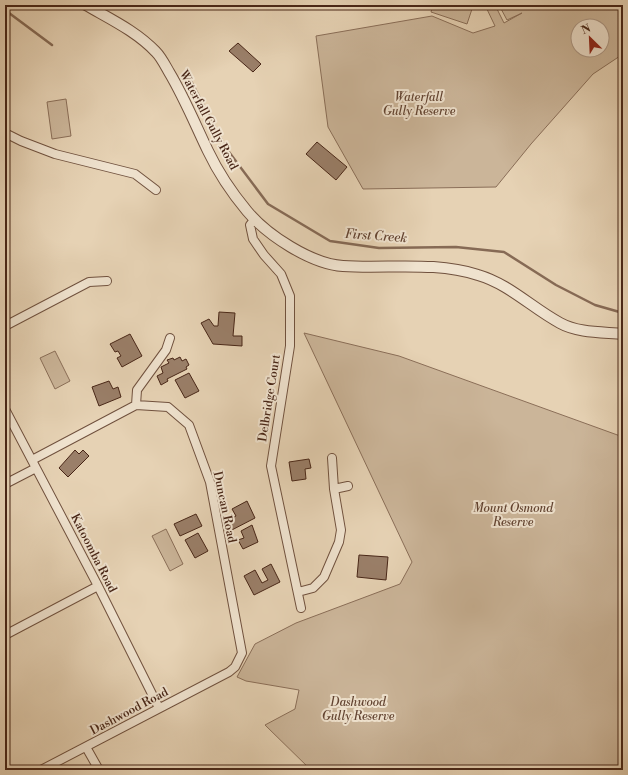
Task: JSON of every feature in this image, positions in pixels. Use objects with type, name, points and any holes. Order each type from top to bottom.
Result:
[{"type":"street","name":"Waterfall Gully Road","points":[[86,5],[134,33],[157,53],[181,92],[209,153],[230,186],[254,219],[293,247],[328,263],[342,266],[414,266],[478,274],[497,282],[561,323],[575,329],[623,334]]},
{"type":"street","points":[[5,133],[55,154],[136,174],[156,190]]},
{"type":"street","name":"Delbridge Court","points":[[254,219],[250,226],[253,239],[264,255],[281,274],[290,296],[290,346],[271,466],[298,592],[300,608]]},
{"type":"street","points":[[5,326],[89,282],[107,281]]},
{"type":"street","points":[[32,460],[136,405],[137,390],[166,350],[170,338]]},
{"type":"street","name":"Duncan Road","points":[[136,405],[168,407],[189,425],[210,482],[242,653],[235,667],[229,672]]},
{"type":"street","name":"Katoomba Road","points":[[5,409],[98,586],[159,708]]},
{"type":"street","points":[[298,592],[313,588],[324,577],[339,542],[341,530],[334,489],[332,458]]},
{"type":"street","points":[[5,484],[36,468]]},
{"type":"street","points":[[334,489],[348,486]]},
{"type":"street","points":[[5,635],[98,586]]},
{"type":"street","name":"Dashwood Road","points":[[41,770],[229,672]]},
{"type":"street","points":[[86,747],[99,770]]},
{"type":"green space","points":[[433,5],[473,6],[467,24],[431,12]]},
{"type":"green space","name":"Waterfall Gully Reserve","points":[[485,5],[495,5],[504,23],[522,13],[507,20],[499,5],[623,5],[623,54],[593,74],[531,144],[496,187],[363,189],[328,127],[316,36],[432,16],[473,33],[495,26]]},
{"type":"green space","points":[[66,99],[71,136],[52,139],[47,102]]},
{"type":"green space","name":"Mount Osmond Reserve","points":[[304,333],[399,356],[623,437],[623,770],[311,770],[265,725],[295,709],[299,690],[246,681],[237,677],[255,644],[296,623],[400,584],[412,562]]},
{"type":"green space","points":[[55,351],[70,381],[55,389],[40,358]]},
{"type":"green space","points":[[166,529],[183,564],[170,571],[152,536]]},
{"type":"building","points":[[238,43],[261,64],[253,72],[229,51]]},
{"type":"building","points":[[317,142],[347,167],[336,180],[306,154]]},
{"type":"building","points":[[219,312],[235,313],[233,336],[242,336],[242,346],[213,344],[201,323],[209,319],[214,326],[218,326]]},
{"type":"building","points":[[130,334],[142,356],[122,367],[117,358],[121,356],[118,351],[115,352],[110,344]]},
{"type":"building","points":[[180,357],[182,361],[186,359],[189,365],[186,367],[187,369],[167,379],[168,381],[161,385],[157,376],[163,373],[161,367],[169,363],[167,360],[173,358],[174,360]]},
{"type":"building","points":[[189,373],[199,391],[185,398],[175,380]]},
{"type":"building","points":[[109,381],[113,389],[118,387],[121,397],[99,406],[92,387]]},
{"type":"building","points":[[75,450],[79,454],[83,450],[89,456],[68,477],[59,468]]},
{"type":"building","points":[[309,459],[311,468],[305,469],[306,479],[292,481],[289,462]]},
{"type":"building","points":[[247,501],[255,518],[226,533],[223,523],[236,516],[232,509]]},
{"type":"building","points":[[196,514],[202,526],[180,536],[174,524]]},
{"type":"building","points":[[252,525],[258,542],[243,549],[238,540],[244,538],[241,531]]},
{"type":"building","points":[[198,533],[208,551],[195,558],[185,540]]},
{"type":"building","points":[[359,555],[388,557],[386,580],[357,577]]},
{"type":"building","points":[[271,564],[280,582],[254,595],[244,576],[255,570],[262,583],[268,580],[262,569]]},
{"type":"waterway","name":"First Creek","points":[[5,10],[52,45]]},
{"type":"waterway","name":"First Creek","points":[[191,81],[226,148],[268,204],[330,241],[379,248],[456,247],[504,252],[556,285],[595,305],[623,313]]},
{"type":"park label","name":"Dashwood Gully Reserve","points":[[358,709]]}]
